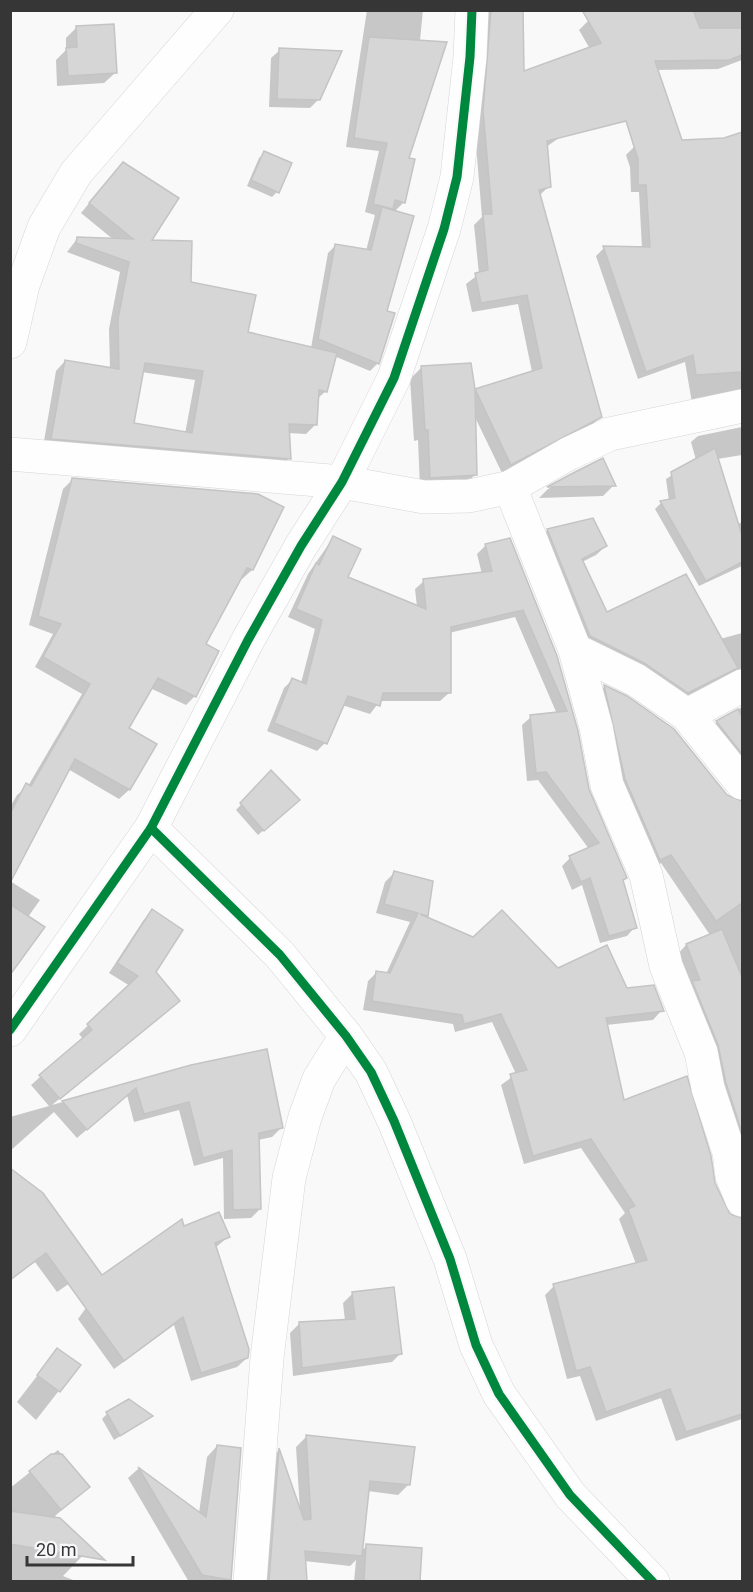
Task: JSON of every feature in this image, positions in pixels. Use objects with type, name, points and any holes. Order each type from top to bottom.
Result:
[{"type":"street","points":[[10,342],[24,285],[44,227],[76,173],[217,10]]},
{"type":"street","points":[[10,1030],[151,828],[254,629],[300,546],[342,482],[394,378],[446,218],[459,166],[472,10]]},
{"type":"street","points":[[10,454],[342,482],[424,497],[469,496],[510,488],[568,454],[610,434],[742,406]]},
{"type":"street","points":[[510,488],[575,650],[596,727],[607,785],[646,875],[666,966],[701,1052],[708,1088],[729,1152],[732,1176],[742,1200]]},
{"type":"street","points":[[575,650],[636,680],[687,715],[742,783]]},
{"type":"street","points":[[687,715],[742,686]]},
{"type":"street","points":[[151,828],[280,955],[346,1036],[371,1072],[394,1121],[450,1259],[476,1345],[499,1394],[570,1496],[653,1581]]},
{"type":"street","points":[[250,1581],[267,1358],[289,1178],[305,1117],[320,1079],[346,1036]]},
{"type":"building","points":[[491,10],[523,10],[524,71],[601,43],[582,10],[693,10],[700,28],[742,28],[742,55],[729,60],[655,61],[682,140],[724,138],[742,132],[742,372],[696,375],[693,355],[646,372],[603,246],[650,247],[646,185],[638,185],[638,159],[626,121],[547,141],[551,187],[539,190],[602,417],[511,465],[475,389],[542,368],[527,295],[481,303],[475,273],[488,270],[483,214],[492,214],[483,110]]},
{"type":"building","points":[[114,24],[117,73],[68,76],[66,48],[77,47],[76,26]]},
{"type":"building","points":[[369,37],[447,42],[409,158],[415,159],[405,203],[395,200],[393,209],[373,204],[387,143],[354,138]]},
{"type":"building","points":[[279,48],[342,51],[320,100],[277,99]]},
{"type":"building","points":[[264,151],[292,163],[279,193],[251,180]]},
{"type":"building","points":[[123,162],[179,198],[152,240],[192,241],[191,282],[256,295],[248,332],[337,353],[327,392],[319,390],[317,425],[289,424],[291,459],[51,439],[65,360],[119,369],[118,319],[129,262],[76,243],[77,237],[133,239],[89,203]],"holes":[[[145,363],[203,371],[192,433],[134,423]]]},
{"type":"building","points":[[382,207],[414,216],[387,311],[395,313],[379,364],[318,339],[335,244],[371,250]]},
{"type":"building","points":[[471,363],[475,389],[477,475],[430,478],[428,430],[425,430],[421,366]]},
{"type":"building","points":[[715,448],[742,535],[742,562],[706,581],[660,501],[675,498],[671,472]]},
{"type":"building","points":[[603,458],[616,486],[547,487],[577,471]]},
{"type":"building","points":[[72,478],[258,494],[284,507],[253,570],[247,568],[206,644],[219,651],[196,697],[158,678],[129,728],[157,744],[130,790],[75,759],[10,883],[10,814],[26,783],[31,786],[90,684],[43,657],[61,624],[38,616]]},
{"type":"building","points":[[593,518],[607,546],[582,559],[607,612],[686,574],[738,668],[688,693],[644,663],[590,636],[547,529]]},
{"type":"building","points":[[333,536],[361,549],[348,577],[426,609],[423,579],[492,571],[485,544],[510,538],[557,656],[578,731],[589,789],[627,878],[623,880],[637,928],[609,936],[590,878],[581,882],[569,856],[599,843],[546,772],[536,773],[530,715],[567,711],[523,610],[451,627],[451,693],[383,693],[380,706],[348,696],[327,744],[274,723],[292,678],[306,684],[322,620],[296,609],[316,563],[319,565]]},
{"type":"building","points":[[604,685],[627,696],[674,729],[727,795],[742,801],[742,903],[716,921],[671,855],[660,860],[625,779]]},
{"type":"building","points":[[738,709],[742,717],[742,754],[716,721]]},
{"type":"building","points":[[271,770],[300,800],[264,831],[240,803]]},
{"type":"building","points":[[394,871],[433,881],[428,916],[420,914],[473,937],[502,910],[558,968],[607,945],[627,988],[654,985],[664,1011],[606,1018],[624,1100],[687,1076],[711,1156],[715,1183],[730,1214],[742,1218],[742,1414],[686,1432],[670,1389],[606,1412],[590,1367],[576,1371],[553,1284],[647,1260],[628,1209],[635,1206],[591,1139],[533,1156],[510,1074],[527,1070],[501,1014],[464,1024],[462,1015],[372,1001],[376,971],[390,973],[418,913],[384,904]]},
{"type":"building","points":[[10,904],[45,927],[10,975]]},
{"type":"building","points":[[152,909],[183,930],[156,972],[180,1001],[60,1099],[39,1075],[92,1030],[87,1024],[138,976],[117,963]]},
{"type":"building","points":[[722,929],[742,977],[742,1133],[726,1083],[718,1045],[692,981],[700,980],[686,944]]},
{"type":"building","points":[[267,1049],[283,1128],[259,1133],[261,1209],[233,1210],[232,1150],[203,1158],[189,1102],[144,1114],[136,1088],[87,1130],[62,1101],[191,1065]]},
{"type":"building","points":[[10,1168],[43,1193],[102,1275],[182,1219],[184,1226],[219,1212],[230,1237],[215,1243],[249,1349],[248,1358],[201,1373],[183,1317],[124,1361],[46,1253],[10,1280]]},
{"type":"building","points":[[394,1287],[402,1354],[302,1368],[299,1322],[355,1319],[352,1292]]},
{"type":"building","points":[[57,1348],[81,1365],[60,1392],[37,1375]]},
{"type":"building","points":[[129,1399],[153,1416],[120,1436],[106,1412]]},
{"type":"building","points":[[306,1435],[415,1447],[410,1485],[370,1481],[362,1556],[305,1551],[307,1581],[269,1581],[279,1448],[304,1520],[311,1519]]},
{"type":"building","points":[[217,1445],[241,1448],[231,1580],[202,1575],[138,1467],[206,1517]]},
{"type":"building","points":[[51,1454],[62,1454],[90,1487],[61,1510],[29,1471]]},
{"type":"building","points":[[10,1511],[60,1518],[105,1560],[10,1544]]},
{"type":"building","points":[[366,1544],[422,1548],[420,1581],[364,1581]]},
{"type":"cycle path","points":[[10,1030],[151,828],[248,640],[301,546],[342,482],[394,378],[444,229],[457,177],[470,57],[472,10]]},
{"type":"cycle path","points":[[151,828],[280,955],[346,1036],[371,1072],[394,1121],[450,1259],[476,1345],[499,1394],[570,1495],[653,1582]]}]
